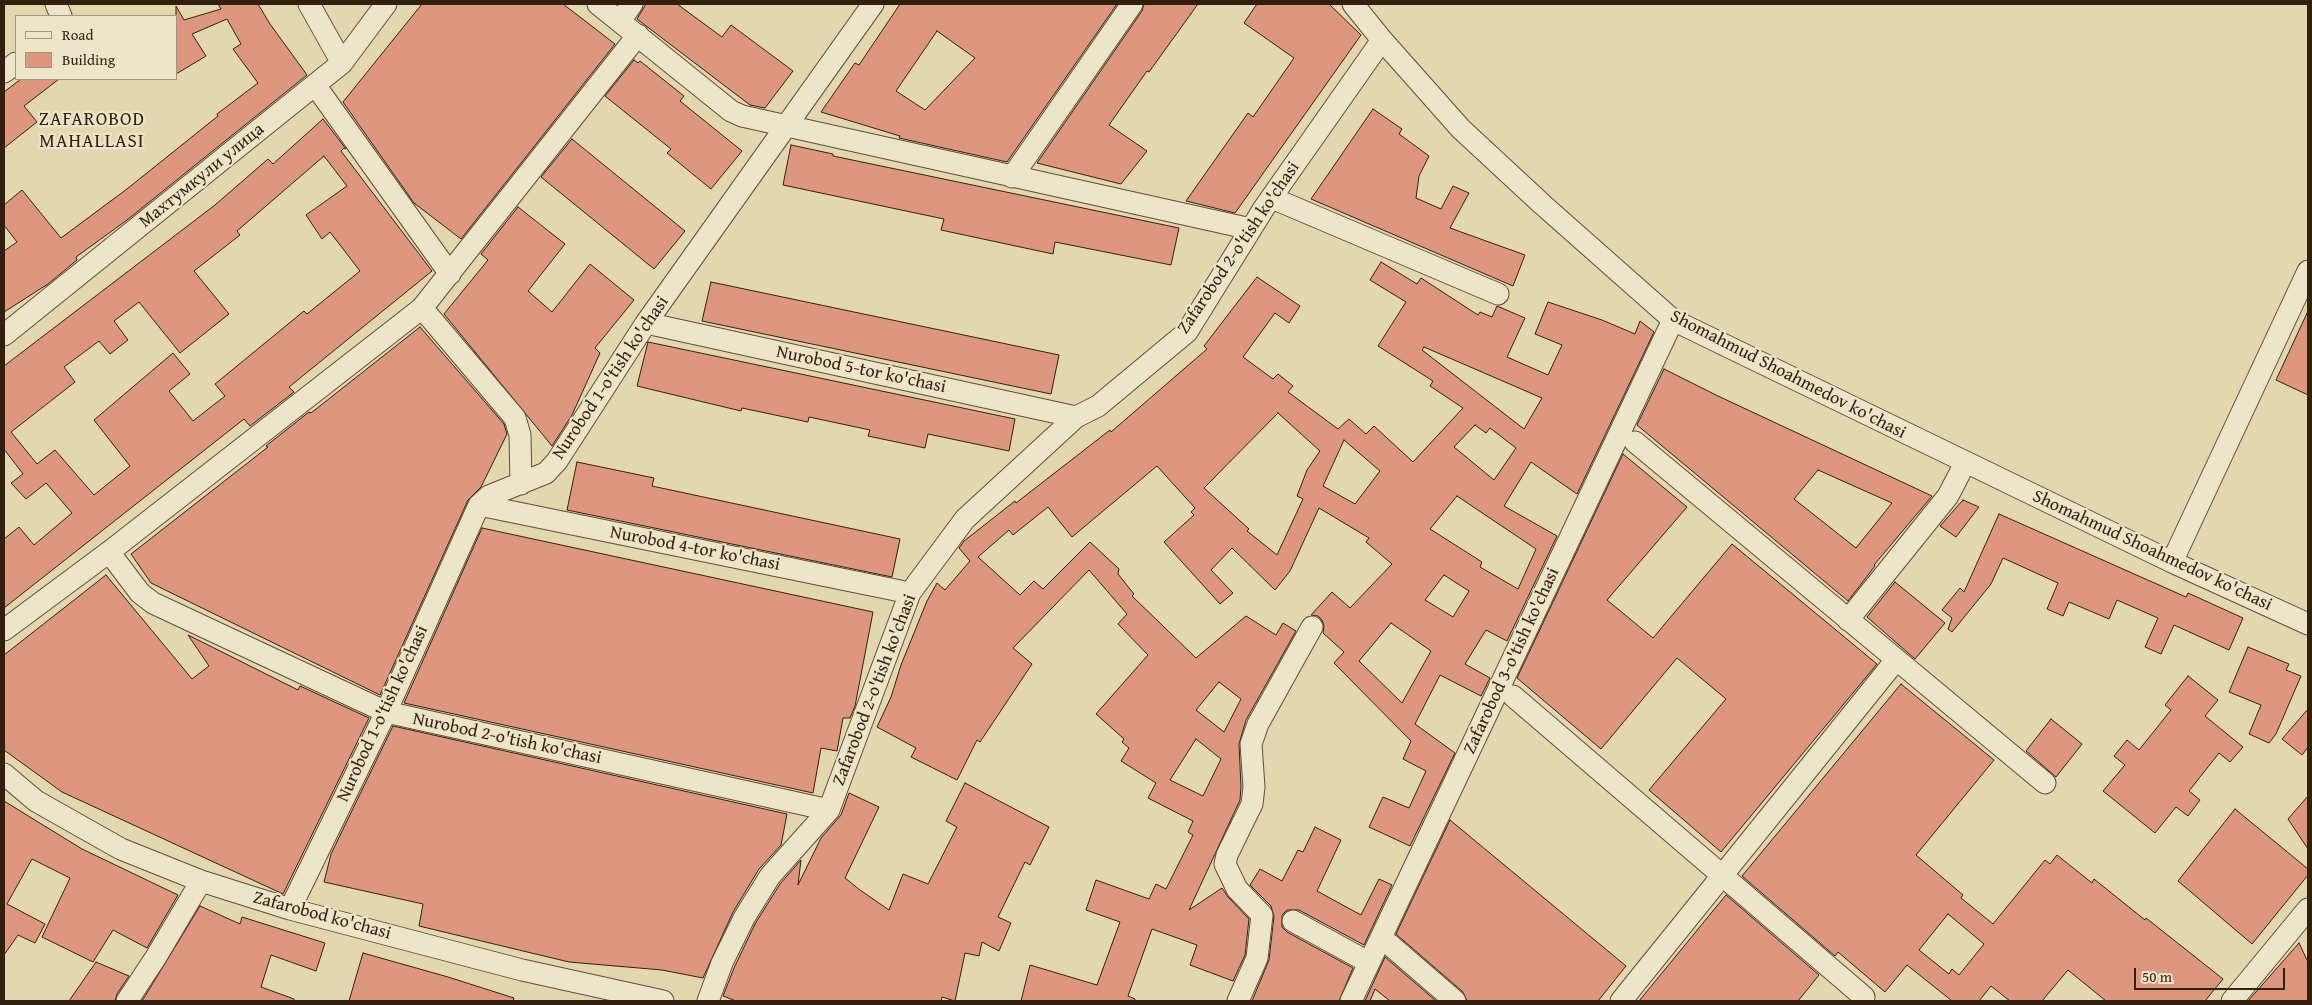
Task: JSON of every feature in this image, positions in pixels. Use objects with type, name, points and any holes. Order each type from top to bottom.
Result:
[{"type":"street","points":[[309,4],[342,63]]},
{"type":"street","name":"Махтумкули улица","points":[[6,329],[342,63],[386,4]]},
{"type":"street","points":[[598,4],[626,12],[638,35],[731,111],[742,116],[1251,229]]},
{"type":"street","name":"Nurobod 1-o'tish ko'chasi","points":[[290,909],[386,712],[479,505],[489,496],[546,472],[557,461],[646,323],[873,4]]},
{"type":"street","points":[[1012,177],[1132,4]]},
{"type":"street","name":"Shomahmud Shoahmedov ko'chasi","points":[[1353,4],[1382,40],[1461,129],[1543,205],[1673,320],[1965,463],[2172,562],[2308,624]]},
{"type":"street","points":[[4,630],[110,552],[422,308],[638,35]]},
{"type":"street","name":"Zafarobod 2-o'tish ko'chasi","points":[[708,1001],[726,954],[744,918],[765,884],[829,810],[910,593],[965,519],[1076,417],[1098,406],[1187,332],[1251,229],[1382,40]]},
{"type":"street","points":[[4,72],[15,64]]},
{"type":"street","points":[[315,85],[450,274]]},
{"type":"street","points":[[1272,198],[1498,294]]},
{"type":"street","points":[[2172,562],[2308,271]]},
{"type":"street","points":[[422,308],[515,418],[519,426],[521,484]]},
{"type":"street","name":"Zafarobod 3-o'tish ko'chasi","points":[[1351,1001],[1673,320]]},
{"type":"street","name":"Nurobod 5-tor ko'chasi","points":[[646,323],[1076,417]]},
{"type":"street","points":[[1634,442],[2045,783]]},
{"type":"street","points":[[1848,620],[1948,496],[1965,463]]},
{"type":"street","name":"Nurobod 4-tor ko'chasi","points":[[479,505],[910,593]]},
{"type":"street","name":"Nurobod 2-o'tish ko'chasi","points":[[110,552],[140,593],[153,603],[386,712],[829,810]]},
{"type":"street","points":[[1238,1001],[1256,958],[1262,916],[1237,889],[1225,864],[1227,855],[1252,804],[1254,788],[1251,744],[1258,724],[1312,627]]},
{"type":"street","points":[[1621,1001],[1896,660]]},
{"type":"street","points":[[1513,696],[1864,997]]},
{"type":"street","name":"Zafarobod ko'chasi","points":[[4,774],[36,800],[121,849],[201,882],[290,909],[522,970],[663,1001]]},
{"type":"street","points":[[128,1001],[201,882]]},
{"type":"street","points":[[2232,1001],[2306,918]]},
{"type":"street","points":[[1293,921],[1368,962]]},
{"type":"street","points":[[1389,944],[1456,1001]]},
{"type":"building","points":[[218,4],[258,4],[307,75],[127,220],[76,257],[77,260],[48,284],[4,312],[4,251],[17,242],[4,225],[4,205],[22,190],[61,238],[127,189],[218,116],[217,114],[258,83],[233,49],[241,44],[227,19],[192,34],[206,56],[178,73],[178,15],[176,15],[176,6],[184,20],[221,9]]},
{"type":"building","points":[[422,4],[563,4],[615,44],[461,239],[414,203],[343,102]]},
{"type":"building","points":[[646,4],[677,4],[722,37],[731,25],[793,71],[765,108],[750,105],[637,19]]},
{"type":"building","points":[[900,4],[1117,4],[1007,162],[899,138],[900,136],[821,112],[855,63],[859,65]],"holes":[[[937,31],[975,58],[925,110],[896,91]]]},
{"type":"building","points":[[1144,4],[1198,4],[1109,125],[1147,151],[1121,184],[1037,163],[1142,11]]},
{"type":"building","points":[[1257,4],[1329,4],[1361,35],[1235,213],[1186,201],[1248,113],[1253,117],[1294,58],[1244,23]]},
{"type":"building","points":[[634,60],[638,63],[640,61],[684,96],[680,101],[742,151],[711,189],[667,153],[671,149],[605,96]]},
{"type":"building","points":[[20,80],[58,80],[24,106],[37,122],[4,148],[4,92]]},
{"type":"building","points":[[1373,109],[1402,129],[1399,134],[1429,156],[1419,176],[1416,198],[1441,209],[1453,186],[1469,193],[1450,228],[1525,255],[1513,286],[1311,199]]},
{"type":"building","points":[[323,119],[346,149],[344,148],[341,151],[432,271],[289,387],[294,392],[250,426],[244,419],[4,608],[4,539],[19,527],[34,545],[72,513],[46,483],[26,499],[11,483],[23,474],[4,449],[4,366],[215,205],[268,159],[273,164]],"holes":[[[324,156],[347,186],[306,215],[322,239],[330,232],[360,271],[307,314],[304,311],[215,384],[225,396],[193,421],[169,391],[190,374],[173,353],[94,420],[130,466],[94,495],[55,450],[37,464],[11,432],[75,382],[64,367],[99,341],[110,354],[128,340],[114,321],[139,302],[180,353],[229,314],[194,271],[240,235],[237,231]]]},
{"type":"building","points":[[572,139],[685,231],[654,269],[541,177]]},
{"type":"building","points":[[791,145],[833,154],[833,156],[1179,228],[1171,265],[1055,242],[1053,254],[941,230],[944,219],[783,185]]},
{"type":"building","points":[[518,207],[565,244],[528,291],[552,312],[590,264],[634,300],[595,348],[600,353],[572,415],[552,446],[444,314],[488,260],[481,254]]},
{"type":"building","points":[[1381,262],[1417,284],[1421,278],[1478,315],[1480,312],[1492,317],[1497,306],[1525,318],[1507,357],[1548,375],[1562,345],[1535,334],[1548,302],[1602,320],[1635,334],[1640,321],[1654,332],[1577,494],[1531,462],[1504,506],[1557,536],[1507,641],[1486,630],[1465,664],[1490,678],[1481,696],[1440,675],[1415,724],[1455,753],[1410,846],[1369,827],[1383,797],[1409,808],[1426,771],[1403,759],[1411,741],[1334,663],[1344,652],[1323,633],[1324,626],[1322,620],[1318,616],[1311,615],[1332,592],[1350,608],[1392,564],[1366,542],[1369,538],[1319,508],[1290,571],[1275,590],[1232,548],[1211,570],[1233,593],[1220,604],[1164,542],[1194,515],[1191,512],[1195,508],[1157,466],[1072,537],[1048,507],[1013,535],[1009,530],[978,557],[1020,595],[1034,581],[1043,589],[1090,542],[1119,569],[1118,574],[1134,594],[1132,596],[1196,658],[1246,616],[1276,635],[1283,623],[1296,631],[1246,720],[1239,744],[1240,800],[1189,910],[1222,888],[1249,919],[1245,955],[1233,981],[1190,965],[1197,945],[1152,929],[1128,996],[1135,999],[1135,1001],[1021,1001],[1030,965],[1097,985],[1120,922],[1086,910],[1096,880],[1149,899],[1156,884],[1166,889],[1193,835],[1188,832],[1193,821],[1148,798],[1156,783],[1121,761],[1129,748],[1122,742],[1124,739],[1096,714],[1148,655],[1118,624],[1127,614],[1089,570],[1013,648],[1032,664],[980,742],[977,740],[957,780],[911,757],[916,748],[877,727],[891,697],[901,665],[927,601],[937,583],[945,590],[970,561],[959,548],[964,541],[1110,430],[1111,432],[1207,349],[1204,346],[1257,277],[1300,306],[1289,323],[1275,313],[1243,357],[1273,379],[1278,374],[1293,386],[1288,392],[1338,429],[1349,419],[1366,434],[1374,426],[1413,462],[1463,408],[1430,386],[1433,381],[1378,346],[1406,302],[1370,280]],"holes":[[[1424,347],[1542,398],[1524,429],[1422,350]],[[1278,413],[1320,451],[1307,470],[1297,496],[1303,499],[1277,555],[1247,531],[1249,529],[1204,488]],[[1475,425],[1486,433],[1490,428],[1516,448],[1494,480],[1454,447]],[[1344,440],[1380,471],[1355,504],[1323,486]],[[1457,496],[1536,549],[1518,589],[1480,567],[1482,562],[1430,529]],[[1444,575],[1469,591],[1453,617],[1425,600]],[[1391,623],[1431,651],[1402,703],[1359,661]],[[1219,682],[1241,699],[1224,732],[1196,710]],[[1196,739],[1221,759],[1203,796],[1170,780]]]},
{"type":"building","points":[[711,282],[1059,355],[1051,394],[702,321]]},
{"type":"building","points":[[2308,311],[2308,395],[2276,380]]},
{"type":"building","points":[[420,327],[504,424],[507,434],[481,487],[468,500],[380,695],[151,583],[131,554],[268,447],[266,446],[309,412],[311,413]]},
{"type":"building","points":[[648,342],[1015,419],[1009,451],[928,434],[925,448],[868,436],[870,430],[809,417],[808,422],[742,408],[741,411],[637,386]]},
{"type":"building","points":[[1664,369],[1932,496],[1874,565],[1848,601],[1637,425]],"holes":[[[1818,470],[1892,503],[1856,548],[1794,499]]]},
{"type":"building","points":[[1623,454],[1687,507],[1607,600],[1653,638],[1732,544],[1877,664],[1721,852],[1649,790],[1726,699],[1677,658],[1601,749],[1517,678]]},
{"type":"building","points":[[577,462],[654,478],[652,486],[900,539],[892,577],[567,510]]},
{"type":"building","points":[[1963,500],[1979,507],[1956,537],[1940,526]]},
{"type":"building","points":[[1999,514],[2186,597],[2188,593],[2243,618],[2229,650],[2174,625],[2161,654],[2145,647],[2158,618],[2117,600],[2109,619],[2069,602],[2063,616],[2047,609],[2058,583],[2003,558],[1991,584],[1952,632],[1948,629],[1952,618],[1942,610],[1960,588],[1964,592]]},
{"type":"building","points":[[482,528],[873,612],[855,706],[850,718],[843,718],[837,751],[821,748],[813,793],[404,703]]},
{"type":"building","points":[[106,575],[192,679],[209,666],[188,635],[298,690],[300,686],[369,718],[283,894],[62,792],[4,750],[4,655]]},
{"type":"building","points":[[1895,582],[1945,623],[1915,659],[1867,617]]},
{"type":"building","points":[[2248,647],[2289,664],[2286,670],[2301,676],[2276,734],[2269,743],[2249,734],[2261,705],[2229,692]]},
{"type":"building","points":[[2188,676],[2218,700],[2205,716],[2243,747],[2230,762],[2219,753],[2189,791],[2200,800],[2188,816],[2176,807],[2155,833],[2103,791],[2125,765],[2114,756],[2127,740],[2139,750],[2171,710],[2165,705]]},
{"type":"building","points":[[1901,684],[1994,760],[1916,855],[1963,895],[1961,898],[1993,924],[2045,860],[2050,864],[2057,855],[2092,883],[2094,879],[2223,979],[2205,1001],[2106,1001],[2068,970],[2042,1001],[2010,1001],[1991,986],[1979,1001],[1952,1001],[1907,965],[1885,992],[1838,952],[1835,956],[1742,876]],"holes":[[[1948,914],[1984,944],[1959,975],[1952,969],[1949,974],[1919,950]]]},
{"type":"building","points":[[2308,709],[2308,747],[2302,755],[2282,739]]},
{"type":"building","points":[[2051,719],[2082,744],[2056,777],[2026,751]]},
{"type":"building","points":[[393,726],[787,814],[781,845],[759,869],[733,912],[703,978],[662,970],[569,962],[419,926],[423,904],[324,882],[331,854]]},
{"type":"building","points":[[965,783],[1049,827],[1030,865],[1025,862],[998,917],[1011,923],[999,951],[982,942],[979,956],[965,953],[955,1001],[942,997],[941,1001],[736,1001],[723,996],[755,924],[780,884],[801,860],[798,885],[821,838],[841,815],[849,793],[879,807],[845,878],[889,910],[903,874],[928,884],[957,827],[946,821]]},
{"type":"building","points":[[2308,796],[2308,849],[2288,819]]},
{"type":"building","points":[[4,801],[82,849],[178,895],[147,948],[113,930],[93,962],[42,937],[70,878],[32,859],[7,904],[45,924],[35,943],[18,935],[4,955]]},
{"type":"building","points":[[2235,809],[2308,869],[2308,875],[2252,944],[2178,881]]},
{"type":"building","points":[[1450,820],[1626,966],[1598,1001],[1467,1001],[1463,992],[1396,934]]},
{"type":"building","points":[[1315,827],[1341,840],[1317,891],[1361,915],[1379,879],[1392,885],[1364,945],[1299,910],[1287,910],[1282,915],[1282,927],[1287,932],[1353,968],[1339,1001],[1252,1001],[1269,960],[1274,916],[1271,906],[1250,885],[1260,869],[1282,881],[1298,850],[1303,852]]},
{"type":"building","points":[[1726,895],[1819,975],[1798,1001],[1639,1001]]},
{"type":"building","points":[[200,906],[240,924],[242,917],[325,943],[316,971],[271,955],[261,987],[294,999],[294,1001],[142,1001]]},
{"type":"building","points":[[2299,943],[2308,962],[2308,1001],[2248,1001]]},
{"type":"building","points":[[363,953],[514,998],[513,1001],[349,1001]]},
{"type":"building","points":[[1385,957],[1436,1001],[1390,1001],[1375,989],[1370,1001],[1365,1001]]},
{"type":"building","points":[[96,962],[129,976],[117,994],[115,1001],[69,1001]]},
{"type":"district","name":"ZAFAROBOD MAHALLASI","points":[[92,131]]}]
